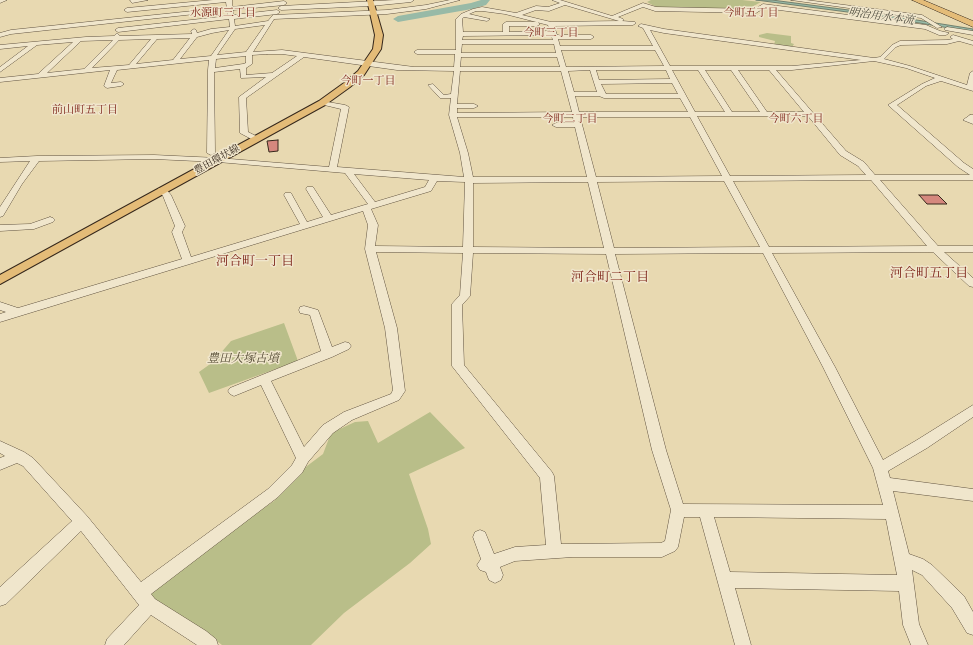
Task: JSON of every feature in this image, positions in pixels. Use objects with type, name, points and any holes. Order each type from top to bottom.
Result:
[{"type":"highway","points":[[916,0],[973,24]]},
{"type":"highway","points":[[931,0],[973,17]]},
{"type":"main road","name":"豊田環状線","points":[[0,280],[162,190],[214,157],[255,139],[322,103],[347,85],[368,64],[377,49],[379,38],[372,6]]},
{"type":"street","points":[[86,70],[117,39],[119,21],[133,1],[145,0]]},
{"type":"street","points":[[127,10],[228,0],[233,28],[213,57],[211,70],[214,157]]},
{"type":"street","points":[[307,6],[311,0]]},
{"type":"street","points":[[334,6],[338,0]]},
{"type":"street","points":[[118,30],[231,18],[372,6],[411,0]]},
{"type":"street","points":[[436,0],[442,4]]},
{"type":"street","points":[[230,9],[282,3],[307,6],[418,8],[457,0]]},
{"type":"street","points":[[555,0],[646,28],[876,59],[908,67],[972,88]]},
{"type":"street","points":[[794,0],[922,17],[959,39],[973,43]]},
{"type":"street","points":[[176,60],[195,36],[193,13],[197,2]]},
{"type":"street","points":[[275,75],[243,78],[243,67],[249,64],[249,53],[282,3]]},
{"type":"street","points":[[516,15],[536,8],[549,9],[565,3]]},
{"type":"street","points":[[614,18],[643,5],[654,9],[756,11],[763,6],[926,28],[939,33],[946,31],[973,33]]},
{"type":"street","points":[[551,24],[516,15],[482,9],[464,14],[459,19],[460,34],[458,42],[453,116],[464,153],[469,180],[468,250],[465,296],[457,304],[458,366],[547,476],[554,550]]},
{"type":"street","points":[[1,40],[11,32],[193,13]]},
{"type":"street","points":[[464,14],[487,19]]},
{"type":"street","points":[[1,40],[35,44],[79,40],[195,36],[211,31],[268,23]]},
{"type":"street","points":[[506,33],[506,24],[633,23]]},
{"type":"street","points":[[480,537],[491,568],[515,554],[554,550],[662,550],[670,546],[673,542],[678,510],[659,450],[593,180],[551,24]]},
{"type":"street","points":[[646,28],[829,367],[880,468],[903,560],[911,625],[920,645]]},
{"type":"street","points":[[460,34],[484,31],[506,33],[556,43]]},
{"type":"street","points":[[417,52],[515,55],[556,43],[591,37]]},
{"type":"street","points":[[132,65],[155,38]]},
{"type":"street","points":[[0,80],[176,60],[249,53],[282,52],[397,68],[456,71],[516,68],[771,68],[818,66],[884,57],[894,46],[900,43],[941,42],[959,39]]},
{"type":"street","points":[[41,75],[79,40]]},
{"type":"street","points":[[458,42],[556,43],[656,48]]},
{"type":"street","points":[[0,70],[35,44]]},
{"type":"street","points":[[255,139],[244,133],[242,97],[303,55]]},
{"type":"street","points":[[515,55],[516,68]]},
{"type":"street","points":[[211,70],[246,66]]},
{"type":"street","points":[[115,67],[107,86],[121,84]]},
{"type":"street","points":[[592,68],[601,94]]},
{"type":"street","points":[[700,68],[730,114]]},
{"type":"street","points":[[733,68],[765,114]]},
{"type":"street","points":[[771,68],[844,153],[861,164],[935,249],[973,284]]},
{"type":"street","points":[[439,77],[456,71]]},
{"type":"street","points":[[972,88],[970,86],[973,73]]},
{"type":"street","points":[[942,78],[924,85],[892,105],[960,165],[972,173]]},
{"type":"street","points":[[598,82],[675,81]]},
{"type":"street","points":[[431,85],[442,96],[454,96]]},
{"type":"street","points":[[571,94],[601,94],[604,96],[683,96]]},
{"type":"street","points":[[322,103],[327,106],[345,107],[332,170]]},
{"type":"street","points":[[454,106],[474,106]]},
{"type":"street","points":[[453,116],[810,114]]},
{"type":"street","points":[[973,117],[967,120],[973,122]]},
{"type":"street","points":[[556,125],[578,125]]},
{"type":"street","points":[[0,160],[126,156],[214,157],[332,170],[469,180],[873,178],[972,173]]},
{"type":"street","points":[[0,214],[18,184],[37,158]]},
{"type":"street","points":[[113,645],[144,599],[273,493],[297,469],[303,458],[328,429],[348,416],[395,397],[399,391],[391,328],[370,249],[372,225],[370,207],[348,171]]},
{"type":"street","points":[[0,318],[428,189],[434,178]]},
{"type":"street","points":[[310,189],[329,219]]},
{"type":"street","points":[[162,190],[167,195],[180,226],[177,232],[188,261]]},
{"type":"street","points":[[288,195],[305,226]]},
{"type":"street","points":[[0,228],[31,227],[50,220]]},
{"type":"street","points":[[370,249],[973,249]]},
{"type":"street","points":[[0,306],[18,312]]},
{"type":"street","points":[[304,310],[314,312],[324,338],[328,354]]},
{"type":"street","points":[[234,391],[345,346]]},
{"type":"street","points":[[264,379],[303,458]]},
{"type":"street","points":[[880,468],[922,444],[973,410]]},
{"type":"street","points":[[0,448],[19,456],[28,462],[82,521],[144,599],[210,645]]},
{"type":"street","points":[[0,464],[19,456]]},
{"type":"street","points":[[885,484],[973,495]]},
{"type":"street","points":[[678,510],[892,512]]},
{"type":"street","points":[[705,510],[743,645]]},
{"type":"street","points":[[0,598],[82,521]]},
{"type":"street","points":[[903,560],[918,564],[927,570],[958,602],[973,626]]},
{"type":"street","points":[[725,580],[905,583]]},
{"type":"green space","points":[[651,0],[742,0],[761,2],[748,9],[658,8],[647,2]]},
{"type":"green space","points":[[767,33],[791,36],[791,43],[794,44],[792,47],[774,45],[775,41],[759,37],[759,35]]},
{"type":"green space","name":"豊田大塚古墳","points":[[284,323],[298,361],[209,393],[199,372],[213,362],[231,341]]},
{"type":"green space","points":[[430,412],[465,448],[409,474],[428,529],[431,544],[410,563],[344,613],[311,645],[222,645],[205,632],[149,605],[153,588],[214,542],[274,501],[303,469],[323,454],[331,433],[355,422],[368,421],[378,443]]},
{"type":"shaded area","name":"明治用水本流","points":[[756,0],[772,0],[879,14],[973,29],[973,32],[878,16]]},
{"type":"building","points":[[278,140],[278,151],[269,152],[267,141]]},
{"type":"building","points":[[919,195],[938,195],[947,204],[927,204]]},
{"type":"waterway","points":[[398,19],[472,6],[483,3],[486,0]]},
{"type":"district","name":"水源町三丁目","points":[[223,13]]},
{"type":"district","name":"今町五丁目","points":[[751,13]]},
{"type":"district","name":"今町三丁目","points":[[551,33]]},
{"type":"district","name":"今町一丁目","points":[[368,81]]},
{"type":"district","name":"前山町五丁目","points":[[85,110]]},
{"type":"district","name":"今町二丁目","points":[[570,119]]},
{"type":"district","name":"今町六丁目","points":[[796,119]]},
{"type":"district","name":"河合町一丁目","points":[[255,262]]},
{"type":"district","name":"河合町五丁目","points":[[929,274]]},
{"type":"district","name":"河合町二丁目","points":[[610,278]]}]
